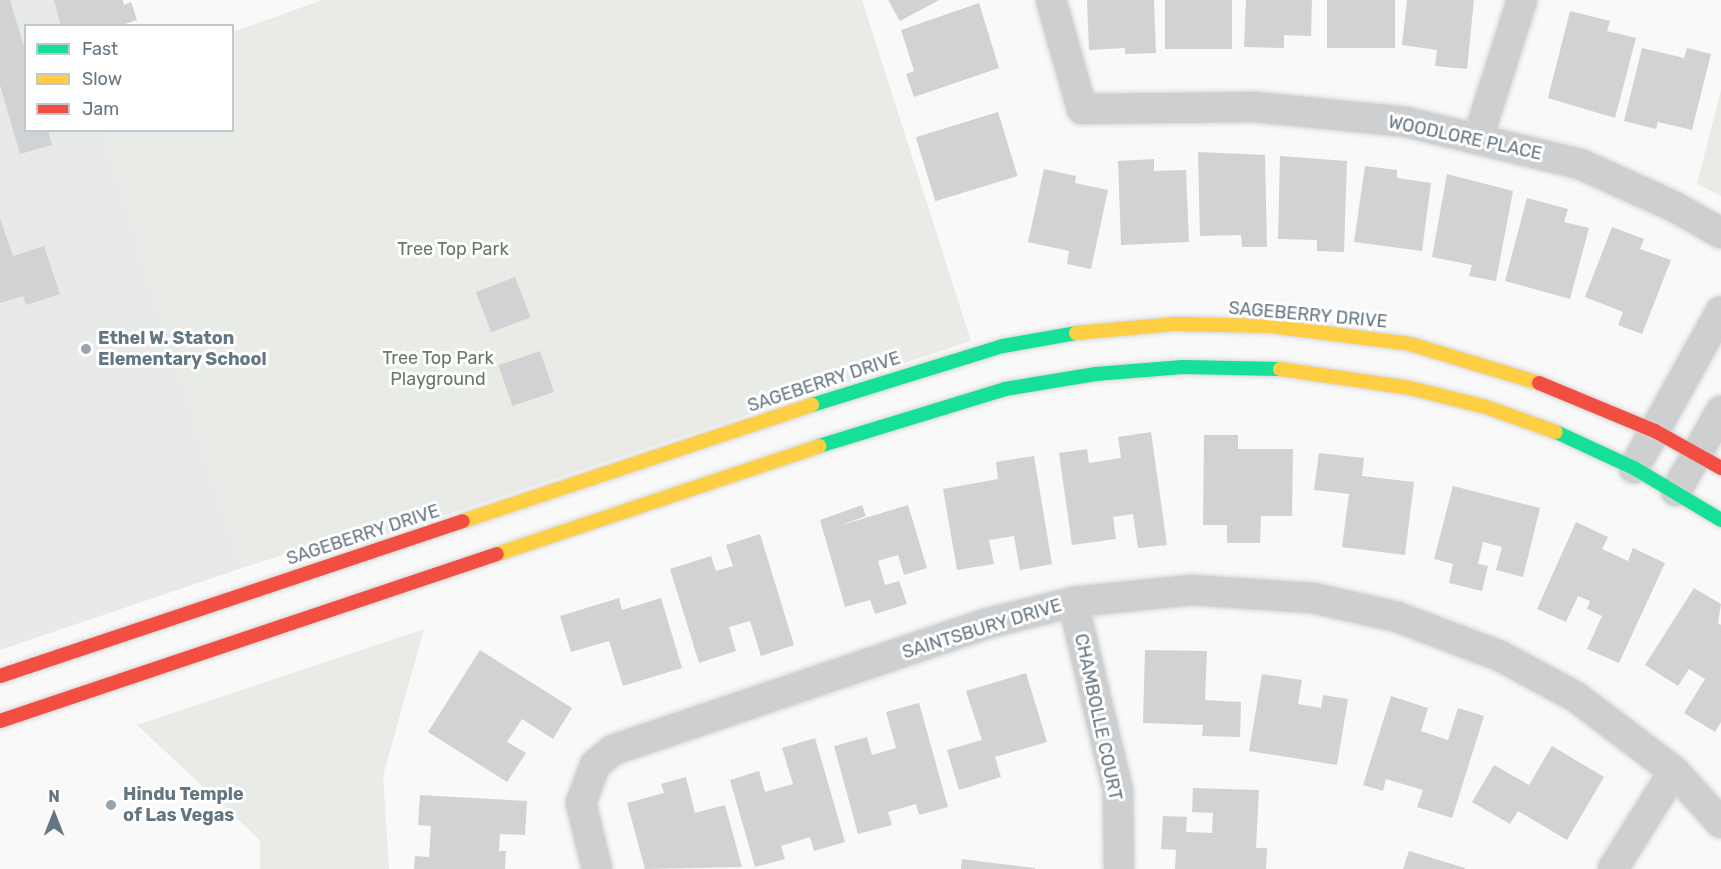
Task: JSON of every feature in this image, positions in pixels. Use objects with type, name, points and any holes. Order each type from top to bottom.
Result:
[{"type":"street","name":"WOODLORE PLACE","points":[[1051,0],[1082,109],[1254,107],[1406,122],[1580,164],[1673,206],[1721,233]]},
{"type":"street","points":[[1478,138],[1522,0]]},
{"type":"street","points":[[1655,480],[1687,449],[1721,311]]},
{"type":"street","name":"SAGEBERRY DRIVE","points":[[0,676],[919,369],[1046,337],[1174,324],[1270,326],[1364,336],[1410,344],[1497,368],[1586,400],[1687,449]]},
{"type":"street","points":[[0,721],[925,411],[1046,381],[1137,369],[1222,367],[1365,379],[1486,407],[1563,435],[1655,480],[1721,520]]},
{"type":"street","points":[[1655,480],[1721,411]]},
{"type":"street","name":"SAINTSBURY DRIVE","points":[[597,869],[581,803],[596,765],[613,750],[985,624],[1073,602],[1191,590],[1313,598],[1397,617],[1500,656],[1576,697],[1674,771],[1721,823]]},
{"type":"street","name":"CHAMBOLLE COURT","points":[[1073,602],[1118,791],[1119,869]]},
{"type":"street","points":[[1613,869],[1674,771]]},
{"type":"shaded area","name":"Ethel W. Staton Elementary School","points":[[0,0],[57,0],[67,24],[24,24],[24,132],[103,132],[242,568],[0,650]]},
{"type":"green space","name":"Tree Top Park","points":[[322,0],[862,0],[971,341],[373,539],[354,532],[242,568],[103,132],[234,132],[234,32]]},
{"type":"green space","points":[[1721,90],[1721,196],[1697,184]]},
{"type":"green space","points":[[424,629],[383,776],[389,869],[260,869],[260,840],[137,725]]},
{"type":"building","points":[[0,0],[10,0],[24,46],[24,132],[49,132],[52,145],[20,154],[0,85]]},
{"type":"building","points":[[54,0],[123,0],[124,5],[131,2],[137,20],[125,24],[60,24]]},
{"type":"building","points":[[888,0],[939,0],[900,21]]},
{"type":"building","points":[[1087,0],[1154,0],[1156,53],[1125,54],[1125,48],[1089,50]]},
{"type":"building","points":[[1165,0],[1232,0],[1232,49],[1165,49]]},
{"type":"building","points":[[1246,0],[1312,0],[1311,36],[1284,35],[1284,48],[1244,47]]},
{"type":"building","points":[[1327,0],[1395,0],[1395,48],[1327,48]]},
{"type":"building","points":[[1407,0],[1474,0],[1467,69],[1435,66],[1437,50],[1402,45]]},
{"type":"building","points":[[979,3],[999,68],[914,97],[906,74],[914,71],[901,30]]},
{"type":"building","points":[[1570,11],[1610,21],[1607,31],[1636,38],[1615,118],[1548,98]]},
{"type":"building","points":[[1642,48],[1684,58],[1687,48],[1711,54],[1692,130],[1658,122],[1656,129],[1624,121]]},
{"type":"building","points":[[998,112],[1018,176],[935,201],[916,137]]},
{"type":"building","points":[[1198,152],[1265,155],[1267,247],[1242,247],[1241,235],[1200,236]]},
{"type":"building","points":[[1280,156],[1347,161],[1344,252],[1317,251],[1317,240],[1278,239]]},
{"type":"building","points":[[1154,159],[1154,171],[1186,170],[1189,242],[1121,245],[1118,161]]},
{"type":"building","points":[[1365,166],[1397,170],[1397,178],[1431,183],[1422,251],[1354,242]]},
{"type":"building","points":[[1044,169],[1076,176],[1075,183],[1108,190],[1091,269],[1067,264],[1069,251],[1028,242]]},
{"type":"building","points":[[1447,174],[1513,191],[1496,281],[1469,276],[1472,265],[1432,257]]},
{"type":"building","points":[[1527,198],[1568,209],[1564,222],[1589,228],[1570,299],[1505,281]]},
{"type":"building","points":[[0,218],[13,256],[44,246],[60,294],[26,305],[23,296],[0,303]]},
{"type":"building","points":[[1612,227],[1644,239],[1640,249],[1671,260],[1642,334],[1618,325],[1623,312],[1585,297]]},
{"type":"building","points":[[515,277],[530,317],[491,332],[476,292]]},
{"type":"building","points":[[540,351],[554,392],[512,406],[498,365]]},
{"type":"building","points":[[1151,432],[1167,545],[1138,548],[1133,514],[1113,517],[1116,539],[1072,545],[1059,453],[1087,449],[1089,463],[1121,458],[1118,437]]},
{"type":"building","points":[[1204,435],[1238,435],[1238,449],[1293,449],[1292,516],[1261,516],[1260,543],[1227,543],[1227,525],[1203,525]]},
{"type":"building","points":[[1319,453],[1364,458],[1362,476],[1414,482],[1405,555],[1342,547],[1349,494],[1314,490]]},
{"type":"building","points":[[1034,456],[1052,564],[1020,570],[1014,536],[989,540],[994,564],[957,570],[943,489],[998,479],[996,462]]},
{"type":"building","points":[[1453,486],[1540,508],[1523,577],[1496,570],[1502,547],[1483,542],[1478,564],[1488,566],[1482,591],[1449,583],[1453,564],[1434,559]]},
{"type":"building","points":[[862,505],[866,516],[839,526],[908,505],[927,568],[904,575],[898,555],[878,561],[885,585],[899,581],[907,604],[875,614],[870,600],[845,607],[820,520]]},
{"type":"building","points":[[1576,522],[1608,537],[1602,549],[1628,561],[1633,548],[1665,563],[1619,663],[1587,649],[1602,616],[1587,609],[1590,601],[1578,596],[1566,622],[1537,609]]},
{"type":"building","points":[[760,534],[794,645],[761,656],[750,621],[729,627],[736,651],[699,663],[670,569],[711,556],[716,571],[733,566],[726,545]]},
{"type":"building","points":[[1694,588],[1721,604],[1718,623],[1721,625],[1721,722],[1715,732],[1684,713],[1705,679],[1689,669],[1678,686],[1645,665]]},
{"type":"building","points":[[619,598],[622,610],[661,598],[682,668],[623,686],[609,641],[571,652],[560,616]]},
{"type":"building","points":[[480,650],[572,708],[553,739],[522,719],[507,742],[526,753],[507,782],[428,732]]},
{"type":"building","points":[[1145,650],[1207,651],[1205,700],[1241,702],[1240,737],[1202,736],[1203,725],[1143,723]]},
{"type":"building","points":[[1026,673],[1047,742],[995,757],[1001,777],[959,790],[947,750],[982,740],[966,691]]},
{"type":"building","points":[[1262,674],[1302,680],[1298,704],[1321,708],[1323,695],[1348,699],[1337,765],[1249,751]]},
{"type":"building","points":[[1391,696],[1428,708],[1421,731],[1448,740],[1458,708],[1484,716],[1452,818],[1417,807],[1423,790],[1386,779],[1383,791],[1363,785]]},
{"type":"building","points":[[919,703],[948,807],[919,815],[916,804],[888,812],[892,825],[858,834],[834,746],[867,737],[872,755],[896,748],[886,712]]},
{"type":"building","points":[[815,738],[845,842],[814,851],[810,837],[781,846],[785,859],[755,867],[730,780],[759,771],[765,792],[793,784],[782,748]]},
{"type":"building","points":[[1552,746],[1604,777],[1567,840],[1518,811],[1510,824],[1472,802],[1494,765],[1529,785]]},
{"type":"building","points":[[686,777],[695,813],[725,805],[742,867],[645,869],[627,803],[664,793],[661,784]]},
{"type":"building","points":[[1193,788],[1259,790],[1256,848],[1267,848],[1266,869],[1175,869],[1176,850],[1161,849],[1163,816],[1187,817],[1186,832],[1212,833],[1213,813],[1192,812]]},
{"type":"building","points":[[420,795],[527,801],[525,835],[500,834],[499,851],[506,851],[505,869],[414,869],[415,856],[429,857],[431,826],[418,825]]},
{"type":"building","points":[[1409,851],[1465,868],[1465,869],[1403,869]]},
{"type":"building","points":[[962,859],[1035,868],[1035,869],[961,869]]},
{"type":"traffic: fast","points":[[812,405],[1003,346],[1076,333]]},
{"type":"traffic: fast","points":[[819,446],[1005,389],[1096,374],[1183,367],[1280,369]]},
{"type":"traffic: fast","points":[[1556,432],[1634,468],[1721,520]]},
{"type":"traffic: slow","points":[[1076,333],[1174,324],[1270,326],[1410,344],[1539,383]]},
{"type":"traffic: slow","points":[[1280,369],[1410,388],[1486,407],[1556,432]]},
{"type":"traffic: slow","points":[[463,521],[812,405]]},
{"type":"traffic: slow","points":[[497,554],[819,446]]},
{"type":"traffic: jam","points":[[1539,383],[1655,431],[1721,468]]},
{"type":"traffic: jam","points":[[0,676],[463,521]]},
{"type":"traffic: jam","points":[[0,721],[497,554]]},
{"type":"place","name":"Ethel W. Staton Elementary School","points":[[86,349]]},
{"type":"place","name":"Hindu Temple of Las Vegas","points":[[111,805]]},
{"type":"park label","name":"Tree Top Park Playground","points":[[438,370]]}]
